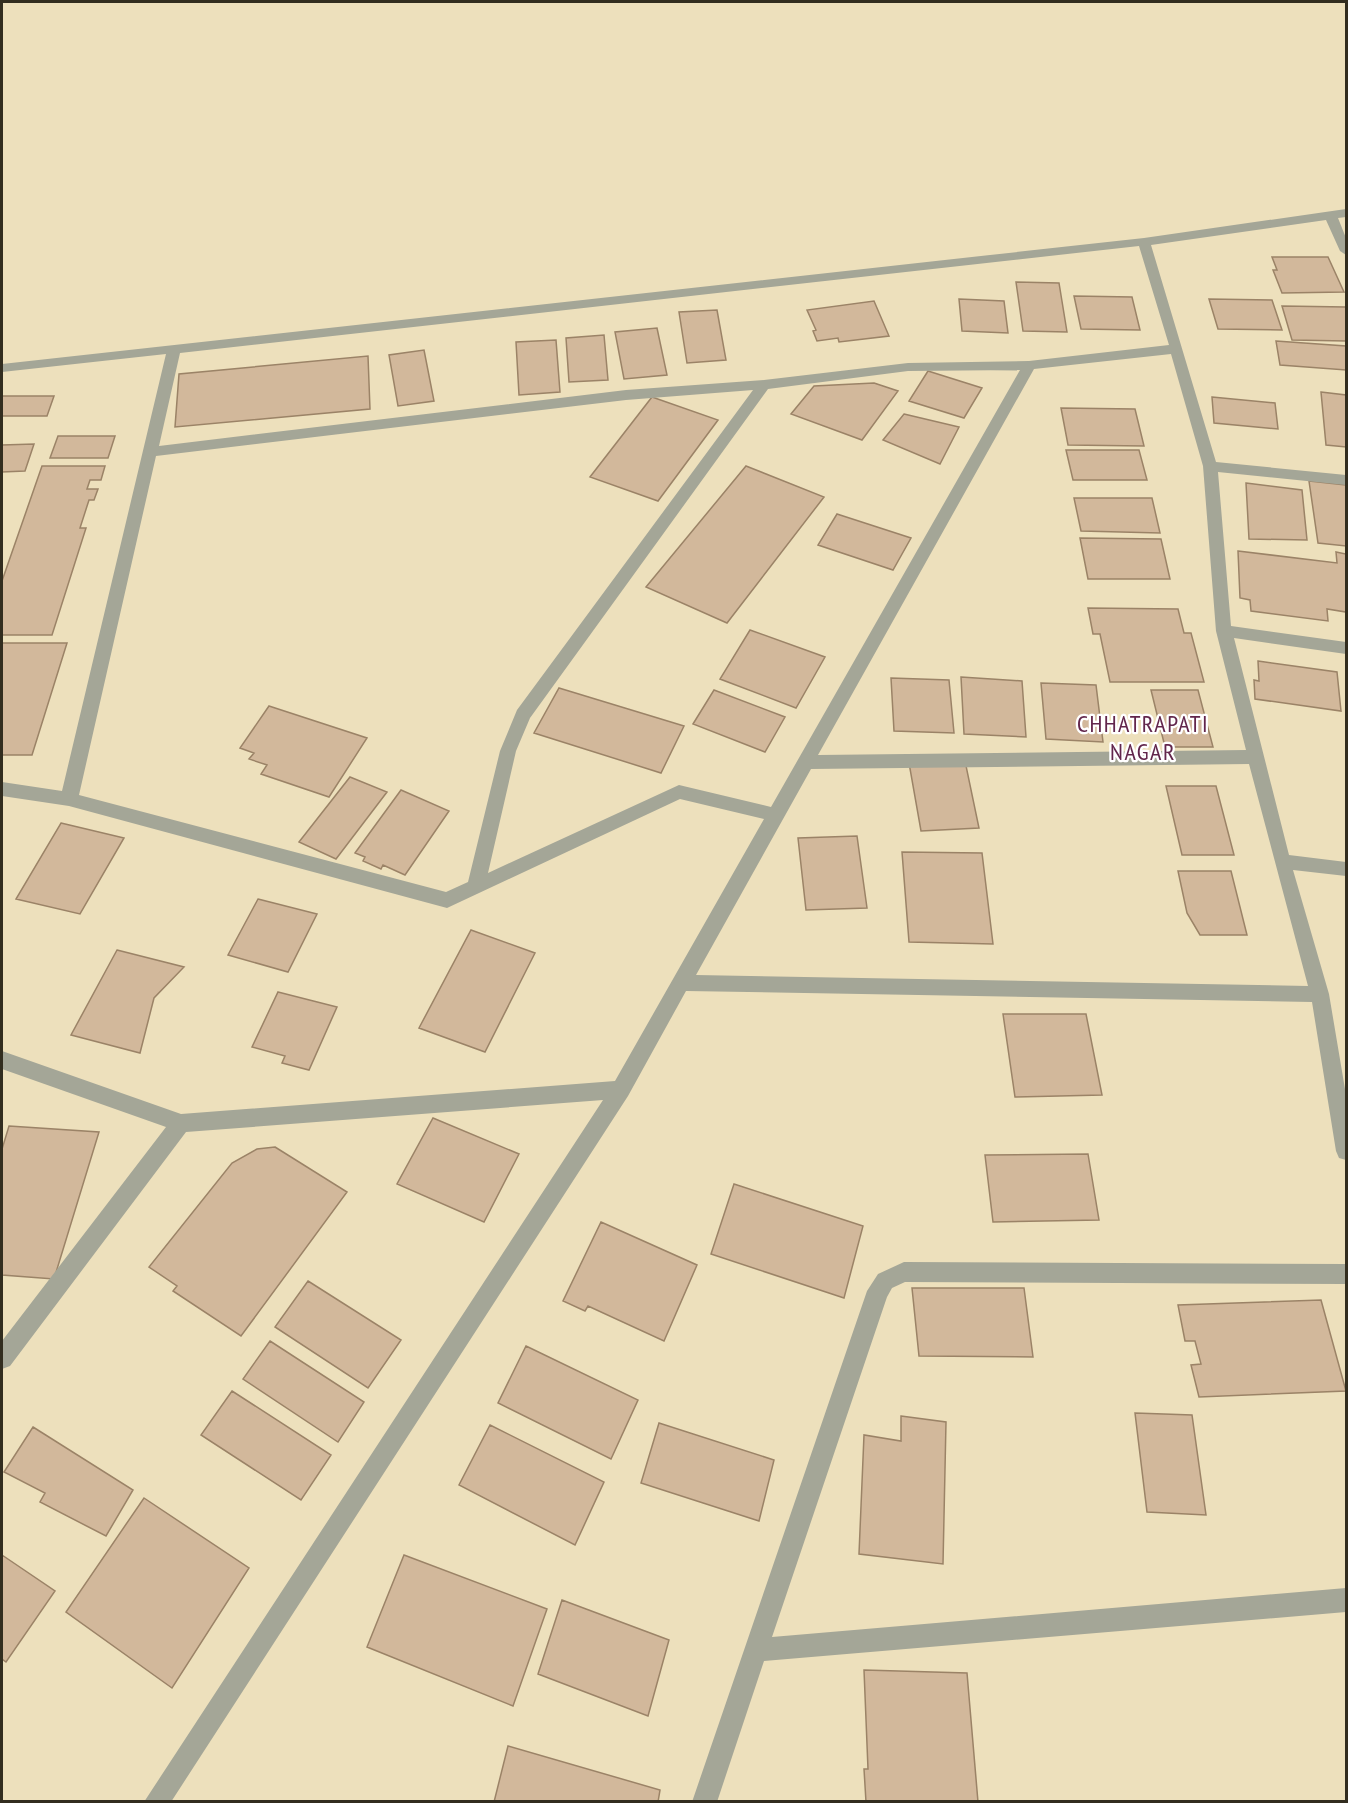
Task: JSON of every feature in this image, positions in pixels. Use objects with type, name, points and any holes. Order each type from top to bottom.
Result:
[{"type":"street","points":[[2,368],[1144,242],[1347,213]]},
{"type":"street","points":[[1330,215],[1347,251]]},
{"type":"street","points":[[1144,242],[1210,466],[1224,631],[1281,861],[1320,994],[1347,1151]]},
{"type":"street","points":[[149,452],[626,395],[764,385],[908,367],[1029,365],[1176,349]]},
{"type":"street","points":[[69,799],[174,350]]},
{"type":"street","points":[[156,1802],[621,1090],[1029,365]]},
{"type":"street","points":[[476,887],[508,751],[523,715],[764,385]]},
{"type":"street","points":[[1210,466],[1347,480]]},
{"type":"street","points":[[1224,631],[1347,648]]},
{"type":"street","points":[[806,762],[1255,757]]},
{"type":"street","points":[[2,789],[69,799],[447,900],[679,792],[776,815]]},
{"type":"street","points":[[1281,861],[1347,869]]},
{"type":"street","points":[[681,983],[1320,994]]},
{"type":"street","points":[[2,1060],[181,1123],[621,1090]]},
{"type":"street","points":[[2,1358],[181,1123]]},
{"type":"street","points":[[704,1802],[878,1291],[885,1281],[904,1272],[1347,1274]]},
{"type":"street","points":[[756,1650],[1347,1600]]},
{"type":"building","points":[[1272,257],[1328,257],[1344,292],[1282,293],[1273,270],[1277,270]]},
{"type":"building","points":[[1016,282],[1059,283],[1067,332],[1023,331]]},
{"type":"building","points":[[1074,296],[1132,297],[1140,330],[1081,329]]},
{"type":"building","points":[[959,299],[1004,301],[1008,333],[962,331]]},
{"type":"building","points":[[1209,299],[1272,300],[1282,330],[1218,329]]},
{"type":"building","points":[[874,301],[889,336],[839,342],[838,338],[817,341],[813,331],[816,330],[807,310]]},
{"type":"building","points":[[1282,306],[1346,307],[1346,341],[1292,340]]},
{"type":"building","points":[[717,310],[726,360],[687,363],[679,312]]},
{"type":"building","points":[[657,328],[667,375],[624,379],[615,332]]},
{"type":"building","points":[[604,335],[608,380],[569,382],[566,338]]},
{"type":"building","points":[[556,340],[560,392],[519,395],[516,342]]},
{"type":"building","points":[[1276,341],[1346,346],[1346,370],[1280,365]]},
{"type":"building","points":[[424,350],[434,401],[398,406],[389,355]]},
{"type":"building","points":[[368,356],[370,409],[175,427],[179,374]]},
{"type":"building","points":[[928,371],[982,388],[964,418],[909,401]]},
{"type":"building","points":[[874,383],[898,391],[862,440],[791,414],[814,386]]},
{"type":"building","points":[[1321,392],[1346,395],[1346,447],[1326,445]]},
{"type":"building","points":[[2,396],[54,396],[47,416],[2,416]]},
{"type":"building","points":[[652,397],[718,420],[658,501],[590,477]]},
{"type":"building","points":[[1212,397],[1275,403],[1278,429],[1214,423]]},
{"type":"building","points":[[1061,408],[1135,409],[1144,446],[1068,445]]},
{"type":"building","points":[[904,414],[959,427],[940,464],[883,440]]},
{"type":"building","points":[[58,436],[115,436],[108,458],[50,458]]},
{"type":"building","points":[[34,444],[25,471],[2,472],[2,445]]},
{"type":"building","points":[[1066,450],[1139,450],[1147,480],[1073,480]]},
{"type":"building","points":[[42,466],[105,466],[101,480],[90,480],[87,489],[98,489],[94,500],[89,500],[80,528],[86,528],[52,635],[2,635],[2,581]]},
{"type":"building","points":[[746,466],[824,497],[727,623],[646,587]]},
{"type":"building","points":[[1309,481],[1346,485],[1346,546],[1318,543]]},
{"type":"building","points":[[1246,483],[1302,490],[1307,540],[1249,539]]},
{"type":"building","points":[[1074,498],[1152,498],[1160,533],[1081,531]]},
{"type":"building","points":[[837,514],[911,538],[893,570],[818,545]]},
{"type":"building","points":[[1080,538],[1161,539],[1170,579],[1088,579]]},
{"type":"building","points":[[1238,551],[1337,563],[1336,552],[1346,554],[1346,612],[1327,609],[1328,621],[1251,611],[1250,600],[1240,598]]},
{"type":"building","points":[[1088,608],[1178,609],[1184,633],[1191,633],[1204,682],[1110,682],[1100,634],[1093,634]]},
{"type":"building","points":[[750,630],[825,657],[796,708],[720,679]]},
{"type":"building","points":[[2,643],[67,643],[32,755],[2,755]]},
{"type":"building","points":[[1258,661],[1337,672],[1341,711],[1255,699],[1254,680],[1259,681]]},
{"type":"building","points":[[961,677],[1022,681],[1026,737],[964,734]]},
{"type":"building","points":[[891,678],[949,680],[954,733],[894,731]]},
{"type":"building","points":[[1041,683],[1096,685],[1103,742],[1046,739]]},
{"type":"building","points":[[559,688],[684,726],[661,773],[534,733]]},
{"type":"building","points":[[714,690],[785,717],[765,752],[693,724]]},
{"type":"building","points":[[1151,690],[1198,690],[1213,747],[1165,747]]},
{"type":"building","points":[[269,706],[367,738],[329,797],[261,774],[267,765],[249,759],[254,753],[240,748]]},
{"type":"building","points":[[965,761],[979,828],[921,831],[909,763]]},
{"type":"building","points":[[350,777],[387,792],[336,859],[299,842]]},
{"type":"building","points":[[1166,786],[1216,786],[1234,855],[1182,855]]},
{"type":"building","points":[[401,790],[449,811],[405,875],[383,865],[381,869],[363,861],[365,857],[355,853]]},
{"type":"building","points":[[61,823],[124,838],[80,914],[16,899]]},
{"type":"building","points":[[857,836],[867,908],[806,910],[798,838]]},
{"type":"building","points":[[902,852],[982,853],[993,944],[909,942]]},
{"type":"building","points":[[1178,871],[1231,871],[1247,935],[1200,935],[1187,913]]},
{"type":"building","points":[[258,899],[317,914],[288,972],[228,955]]},
{"type":"building","points":[[471,930],[535,953],[485,1052],[419,1028]]},
{"type":"building","points":[[117,950],[184,967],[154,998],[140,1053],[71,1035]]},
{"type":"building","points":[[278,992],[337,1007],[309,1070],[282,1063],[285,1056],[252,1047]]},
{"type":"building","points":[[1003,1014],[1086,1014],[1102,1095],[1015,1097]]},
{"type":"building","points":[[433,1118],[519,1154],[484,1222],[397,1184]]},
{"type":"building","points":[[9,1126],[99,1132],[54,1279],[2,1275],[2,1149]]},
{"type":"building","points":[[275,1147],[347,1192],[241,1336],[173,1291],[177,1286],[149,1267],[232,1163],[257,1149]]},
{"type":"building","points":[[1088,1154],[1099,1220],[993,1222],[985,1155]]},
{"type":"building","points":[[734,1184],[863,1226],[844,1298],[711,1254]]},
{"type":"building","points":[[601,1222],[697,1265],[664,1341],[588,1306],[585,1311],[563,1301]]},
{"type":"building","points":[[308,1281],[401,1340],[368,1388],[275,1327]]},
{"type":"building","points":[[912,1288],[1024,1288],[1033,1357],[919,1356]]},
{"type":"building","points":[[1321,1300],[1346,1391],[1199,1397],[1191,1365],[1201,1364],[1195,1341],[1185,1341],[1178,1305]]},
{"type":"building","points":[[270,1341],[364,1402],[338,1442],[243,1379]]},
{"type":"building","points":[[526,1346],[638,1400],[611,1459],[498,1403]]},
{"type":"building","points":[[232,1391],[331,1455],[301,1500],[201,1435]]},
{"type":"building","points":[[1135,1413],[1192,1415],[1206,1515],[1147,1512]]},
{"type":"building","points":[[901,1416],[946,1422],[943,1564],[859,1554],[864,1435],[901,1441]]},
{"type":"building","points":[[659,1423],[774,1460],[759,1521],[641,1483]]},
{"type":"building","points":[[490,1425],[604,1482],[575,1545],[459,1485]]},
{"type":"building","points":[[33,1427],[133,1490],[106,1536],[40,1502],[45,1493],[4,1472]]},
{"type":"building","points":[[144,1498],[249,1568],[172,1688],[66,1612]]},
{"type":"building","points":[[2,1555],[55,1591],[6,1662],[2,1659]]},
{"type":"building","points":[[404,1555],[547,1609],[513,1706],[367,1647]]},
{"type":"building","points":[[562,1600],[669,1640],[648,1716],[538,1674]]},
{"type":"building","points":[[864,1670],[967,1673],[978,1802],[866,1802],[864,1769],[868,1769]]},
{"type":"building","points":[[508,1746],[660,1790],[658,1802],[494,1802]]},
{"type":"district","name":"CHHATRAPATI NAGAR","points":[[1143,737]]}]
